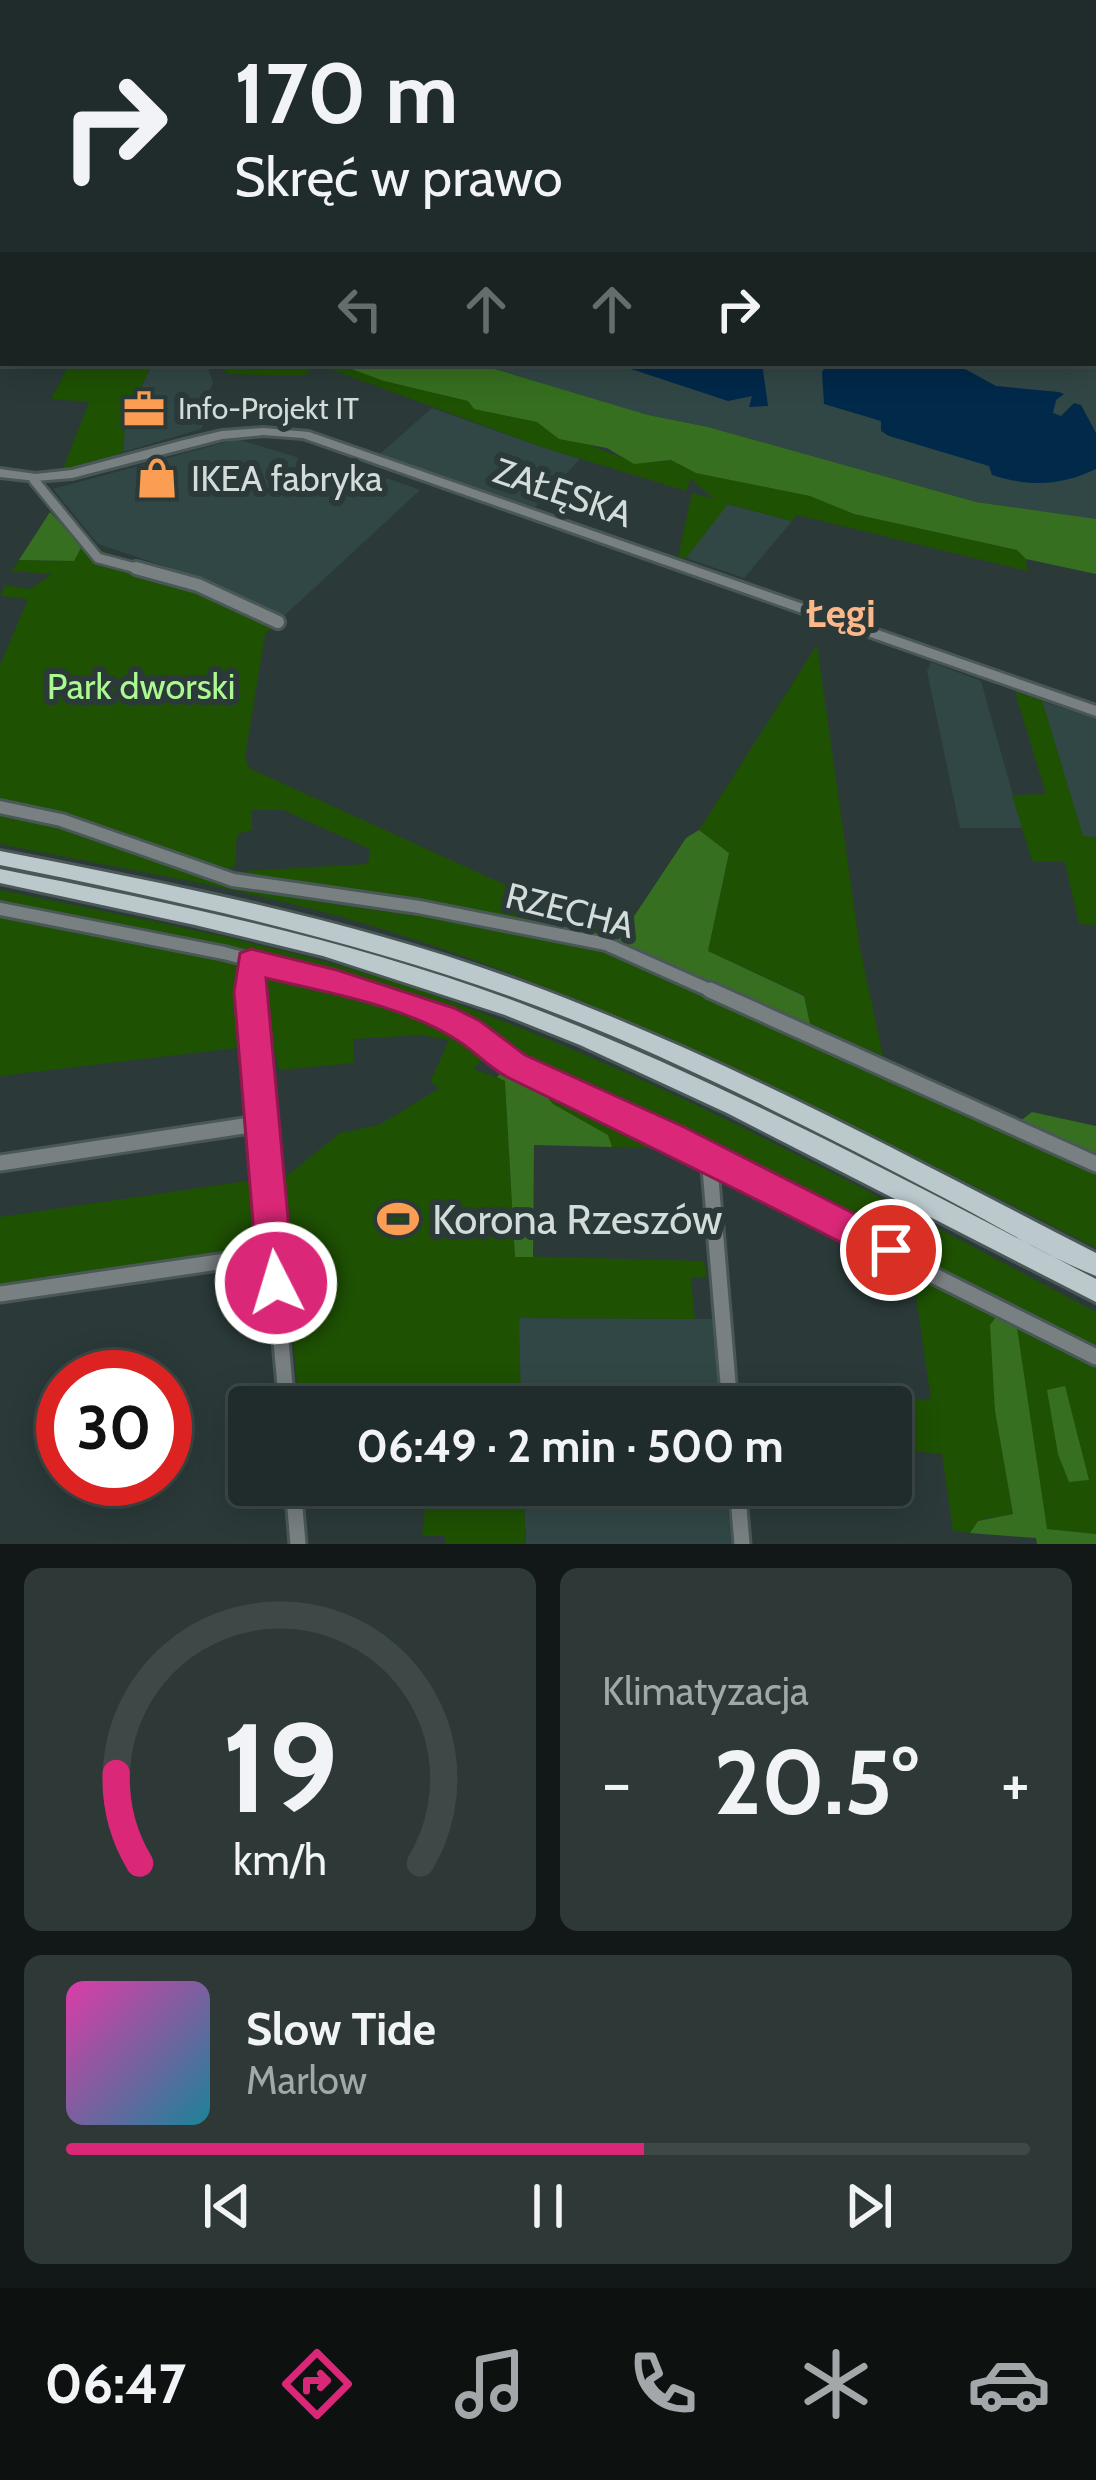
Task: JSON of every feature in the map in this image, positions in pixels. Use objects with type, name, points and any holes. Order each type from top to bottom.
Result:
[{"type":"main road","points":[[0,858],[321,928],[513,988],[742,1084],[1096,1265]]},
{"type":"main road","points":[[0,876],[286,938],[510,1008],[670,1075],[1096,1291]]},
{"type":"street","name":"ZAŁĘSKA","points":[[0,473],[34,480],[64,476],[217,434],[268,430],[305,435],[1096,711]]},
{"type":"street","points":[[34,480],[98,558],[198,585],[278,622]]},
{"type":"street","name":"RZECHA","points":[[0,807],[61,820],[233,880],[419,907],[606,944],[1096,1164]]},
{"type":"street","points":[[0,909],[347,985],[442,1018],[469,1030],[513,1065],[709,1156],[1096,1357]]},
{"type":"street","points":[[251,962],[249,992],[284,1386]]},
{"type":"street","points":[[0,1163],[263,1123]]},
{"type":"street","points":[[709,1156],[728,1386]]},
{"type":"street","points":[[0,1294],[273,1254]]},
{"type":"street","points":[[295,1506],[298,1544]]},
{"type":"street","points":[[739,1506],[742,1544]]},
{"type":"shaded area","points":[[151,366],[207,366],[213,383],[204,404],[213,407],[201,429],[123,452],[126,416]]},
{"type":"shaded area","points":[[486,366],[1096,366],[1096,520],[976,502],[708,427],[648,415]]},
{"type":"shaded area","points":[[432,408],[580,459],[535,507],[380,454]]},
{"type":"shaded area","points":[[237,439],[296,457],[317,473],[358,468],[420,490],[284,616],[185,573],[98,544],[53,489]]},
{"type":"shaded area","points":[[727,504],[792,521],[744,578],[686,558]]},
{"type":"shaded area","points":[[931,662],[981,681],[1022,828],[960,828],[927,671]]},
{"type":"shaded area","points":[[1042,701],[1096,719],[1096,837],[1083,837]]},
{"type":"shaded area","points":[[518,1318],[714,1319],[719,1386],[520,1386]]},
{"type":"shaded area","points":[[524,1506],[728,1506],[731,1544],[526,1544]]},
{"type":"green space","points":[[68,366],[151,366],[126,416],[123,452],[61,474],[89,402],[51,399]]},
{"type":"green space","points":[[220,366],[314,366],[303,376],[228,374]]},
{"type":"green space","points":[[321,366],[343,366],[468,401],[474,409],[539,422],[621,457],[671,460],[696,472],[810,495],[854,514],[1017,550],[1026,559],[1027,571],[797,515],[792,521],[728,504],[686,558],[678,557],[692,493],[714,499],[691,479],[686,491],[542,447]]},
{"type":"green space","points":[[343,366],[485,366],[648,415],[708,427],[976,502],[1096,519],[1096,574],[1026,559],[1017,550],[854,514],[810,496],[696,473],[671,460],[634,464],[607,448],[559,439],[537,422],[474,409],[468,401]]},
{"type":"green space","points":[[50,512],[81,548],[74,561],[19,560]]},
{"type":"green space","name":"Park dworski","points":[[91,544],[118,559],[184,576],[280,620],[265,634],[245,757],[249,768],[609,932],[605,938],[457,908],[252,879],[245,871],[368,864],[370,849],[283,810],[252,810],[252,830],[237,834],[235,866],[222,871],[67,816],[0,803],[0,665],[28,599],[1,596],[4,585],[30,589],[52,574],[12,571],[19,560],[74,561],[81,548]]},
{"type":"green space","points":[[817,645],[860,949],[883,1056],[810,1024],[804,995],[708,951],[729,853],[699,830]]},
{"type":"green space","points":[[1015,692],[1042,700],[1083,836],[1096,837],[1096,925],[1079,924],[1065,862],[1032,861],[1012,795],[1046,794]]},
{"type":"green space","points":[[0,812],[244,887],[506,929],[639,963],[1096,1172],[1096,1248],[745,1074],[566,995],[335,915],[0,844]]},
{"type":"green space","points":[[699,830],[729,853],[708,951],[804,996],[810,1024],[617,942],[686,838]]},
{"type":"green space","points":[[0,890],[364,973],[591,1057],[762,1137],[1096,1312],[1096,1349],[929,1262],[928,1241],[913,1252],[864,1227],[863,1209],[848,1219],[531,1068],[468,1023],[406,1000],[0,905]]},
{"type":"green space","points":[[0,914],[239,964],[243,968],[245,1047],[0,1076]]},
{"type":"green space","name":"Korona Rzeszów","points":[[267,971],[439,1023],[486,1050],[486,1058],[473,1069],[505,1080],[515,1256],[704,1261],[707,1277],[691,1278],[695,1319],[519,1318],[521,1386],[297,1386],[279,1182],[340,1133],[379,1125],[440,1088],[430,1082],[449,1040],[420,1035],[353,1039],[354,1063],[279,1070],[272,1040],[262,1037],[256,981]]},
{"type":"green space","points":[[506,1068],[536,1084],[553,1104],[608,1135],[612,1147],[534,1145],[533,1257],[515,1257],[505,1081],[497,1077]]},
{"type":"green space","points":[[536,1084],[682,1149],[612,1147],[608,1135],[553,1104]]},
{"type":"green space","points":[[1032,1112],[1096,1126],[1096,1156],[1019,1122]]},
{"type":"green space","points":[[253,1180],[258,1250],[0,1288],[0,1217]]},
{"type":"green space","points":[[912,1269],[998,1314],[995,1411],[1013,1514],[979,1520],[970,1533],[953,1531],[942,1454],[912,1451],[912,1399],[931,1400]]},
{"type":"green space","points":[[998,1314],[1016,1321],[1047,1529],[1096,1534],[1096,1544],[1037,1544],[1036,1538],[970,1533],[978,1521],[1013,1514],[995,1411],[990,1325]]},
{"type":"green space","points":[[1016,1321],[1096,1366],[1096,1534],[1047,1529]]},
{"type":"green space","points":[[1065,1386],[1089,1480],[1069,1482],[1058,1454],[1047,1390]]},
{"type":"green space","points":[[426,1506],[524,1506],[526,1544],[446,1544],[445,1536],[422,1536]]},
{"type":"water","points":[[622,366],[762,366],[768,406],[749,407],[752,396],[728,401]]},
{"type":"water","points":[[826,366],[959,366],[996,386],[1059,392],[1064,394],[1056,400],[1053,413],[1061,416],[1074,403],[1081,405],[1096,433],[1096,469],[1045,483],[992,475],[989,466],[889,436],[881,431],[881,421],[824,404],[822,372]]},
{"type":"place","name":"Info-Projekt IT","points":[[144,409]]},
{"type":"place","name":"IKEA fabryka","points":[[157,478]]},
{"type":"place","name":"Korona Rzeszów","points":[[398,1219]]},
{"type":"district","name":"Łęgi","points":[[841,613]]},
{"type":"route","points":[[276,1283],[249,992],[251,962],[337,982],[469,1030],[513,1065],[672,1138],[891,1250]]}]
